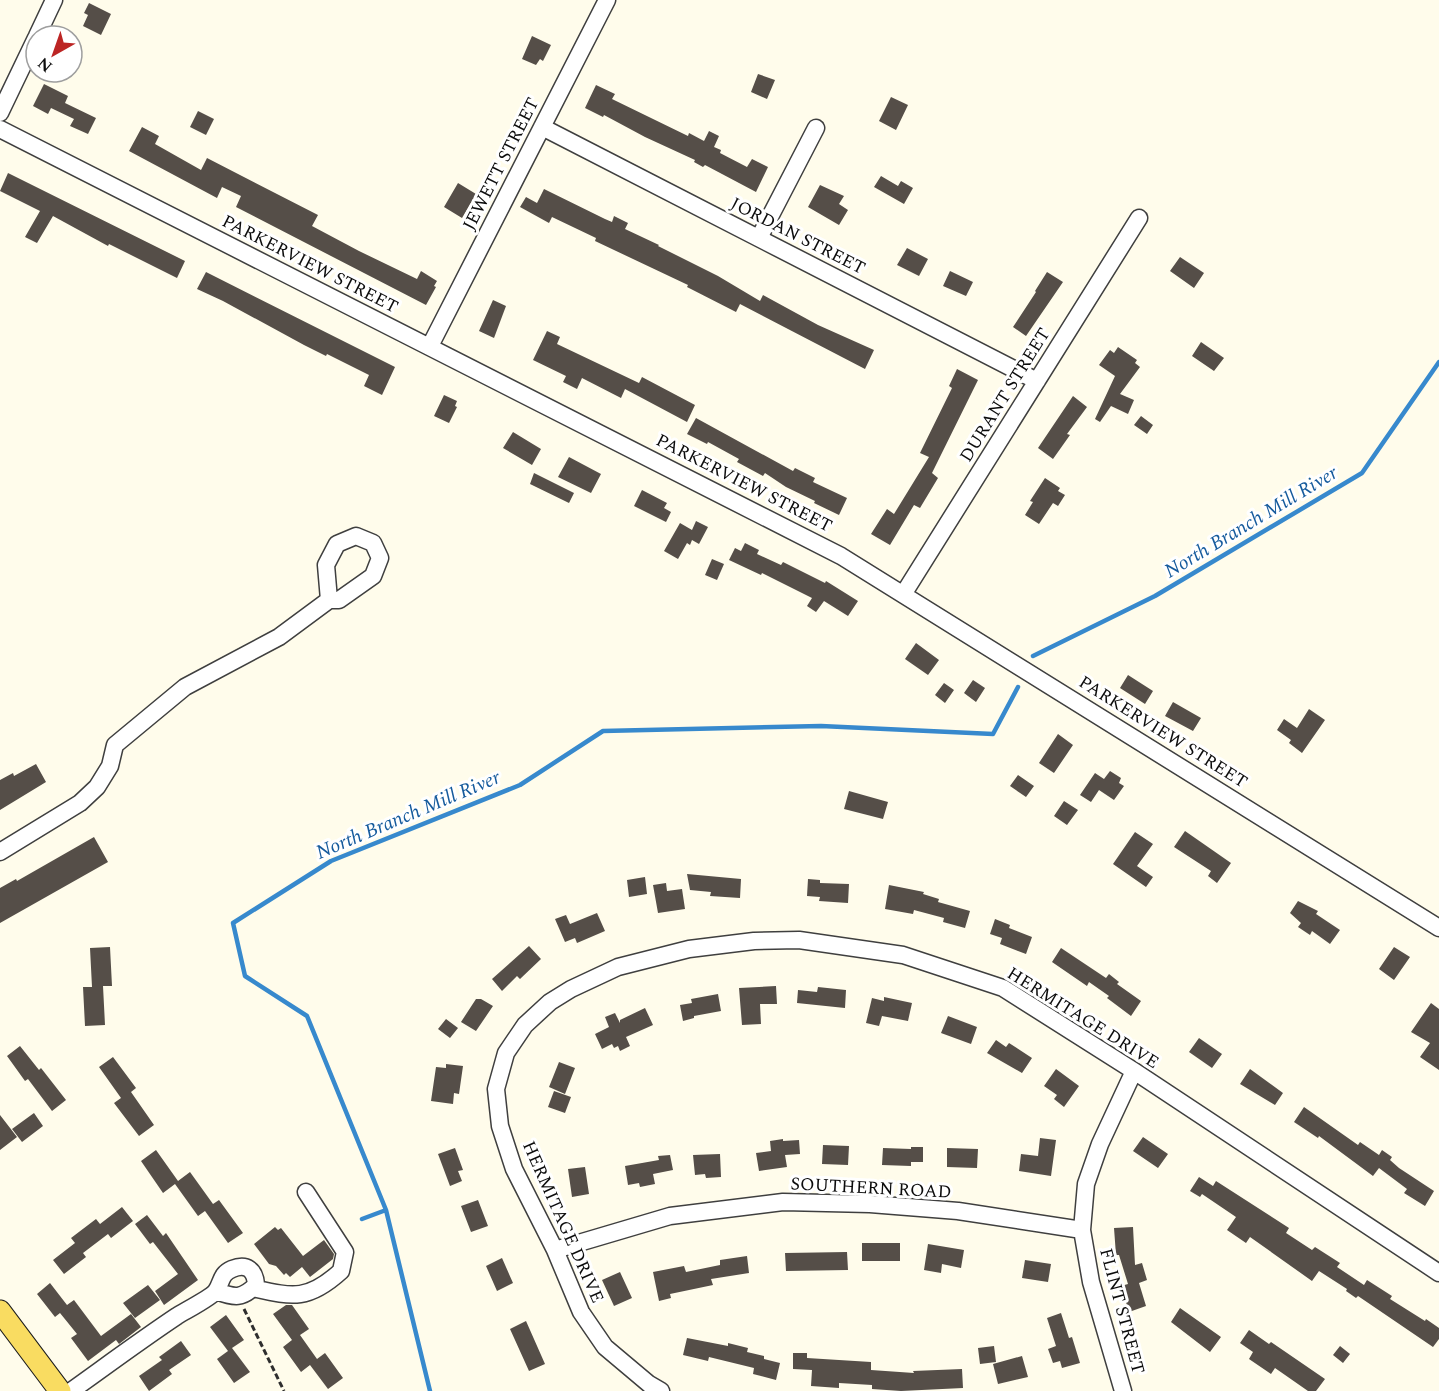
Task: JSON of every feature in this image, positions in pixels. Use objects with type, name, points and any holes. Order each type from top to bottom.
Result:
[{"type":"main road","points":[[0,1311],[60,1391]]},
{"type":"street","points":[[42,24],[54,0]]},
{"type":"street","name":"JEWETT STREET","points":[[430,346],[607,0]]},
{"type":"street","points":[[0,113],[24,62]]},
{"type":"street","name":"JORDAN STREET","points":[[542,127],[1037,381]]},
{"type":"street","points":[[759,238],[816,128]]},
{"type":"street","name":"PARKERVIEW STREET","points":[[0,129],[805,536],[904,593],[1439,928]]},
{"type":"street","name":"DURANT STREET","points":[[904,593],[1139,218]]},
{"type":"street","points":[[0,852],[80,803],[97,787],[110,766],[115,745],[185,687],[279,637],[329,600]]},
{"type":"street","name":"HERMITAGE DRIVE","points":[[661,1391],[649,1384],[605,1347],[581,1312],[555,1250],[514,1169],[500,1126],[496,1089],[506,1053],[525,1025],[557,998],[618,967],[689,949],[754,941],[798,940],[903,955],[1003,988],[1134,1071],[1439,1273]]},
{"type":"street","name":"FLINT STREET","points":[[1123,1391],[1091,1282],[1082,1230],[1086,1184],[1100,1144],[1134,1071]]},
{"type":"street","points":[[71,1391],[156,1330],[216,1291],[295,1296],[315,1290],[341,1271],[345,1252],[306,1192]]},
{"type":"street","name":"SOUTHERN ROAD","points":[[555,1250],[670,1216],[783,1202],[870,1204],[947,1210],[1082,1230]]},
{"type":"street","points":[[216,1291],[220,1279],[231,1269],[242,1267],[255,1273],[256,1285],[245,1292]]},
{"type":"path","points":[[245,1292],[284,1391]]},
{"type":"building","points":[[89,3],[111,14],[101,35],[84,26],[88,15],[84,13]]},
{"type":"building","points":[[532,36],[551,45],[543,61],[540,59],[536,65],[522,59]]},
{"type":"building","points":[[758,74],[775,80],[767,99],[751,92]]},
{"type":"building","points":[[44,84],[68,96],[65,103],[96,118],[88,134],[70,126],[74,119],[51,108],[48,114],[33,106]]},
{"type":"building","points":[[596,85],[615,94],[612,99],[688,136],[689,133],[704,141],[709,131],[719,136],[714,147],[721,150],[720,153],[747,167],[752,159],[768,167],[756,192],[604,115],[603,117],[585,108]]},
{"type":"building","points":[[891,97],[908,105],[896,130],[879,121]]},
{"type":"building","points":[[198,111],[214,119],[206,135],[190,127]]},
{"type":"building","points":[[142,127],[159,136],[155,144],[201,170],[207,158],[318,215],[312,226],[417,279],[421,271],[437,281],[426,305],[236,207],[241,196],[222,187],[217,198],[129,151]]},
{"type":"building","points":[[8,173],[185,261],[177,278],[109,244],[108,246],[53,216],[37,243],[25,237],[40,211],[0,191]]},
{"type":"building","points":[[881,176],[898,186],[901,181],[913,188],[904,204],[874,187]]},
{"type":"building","points":[[458,183],[476,194],[462,218],[444,207]]},
{"type":"building","points":[[820,185],[844,196],[839,204],[848,210],[839,225],[808,207]]},
{"type":"building","points":[[544,189],[612,222],[614,216],[628,223],[625,229],[718,276],[760,301],[763,295],[818,325],[874,350],[865,369],[740,304],[736,312],[687,287],[688,285],[595,241],[596,238],[552,217],[549,223],[520,207],[526,197],[537,203]]},
{"type":"building","points":[[907,248],[928,259],[919,276],[897,265]]},
{"type":"building","points":[[1180,257],[1204,273],[1194,288],[1170,271]]},
{"type":"building","points":[[950,271],[973,282],[966,296],[943,286]]},
{"type":"building","points":[[206,272],[395,367],[382,395],[364,386],[369,375],[304,345],[197,289]]},
{"type":"building","points":[[1047,272],[1063,282],[1026,336],[1013,327]]},
{"type":"building","points":[[493,300],[506,306],[494,338],[479,331]]},
{"type":"building","points":[[547,331],[560,337],[557,344],[639,383],[642,377],[695,405],[687,422],[625,389],[621,398],[582,378],[577,389],[563,382],[566,376],[533,360]]},
{"type":"building","points":[[1201,342],[1224,358],[1214,371],[1192,356]]},
{"type":"building","points":[[1118,347],[1137,360],[1135,363],[1140,367],[1120,394],[1134,400],[1128,414],[1111,406],[1100,422],[1095,419],[1115,376],[1099,365],[1110,350],[1114,353]]},
{"type":"building","points":[[957,369],[978,380],[932,473],[938,478],[920,508],[914,505],[890,545],[871,534],[887,509],[894,514],[929,457],[920,453],[952,388],[949,386]]},
{"type":"building","points":[[444,395],[457,401],[455,406],[457,407],[449,423],[434,416]]},
{"type":"building","points":[[1073,396],[1087,407],[1067,434],[1070,435],[1053,459],[1038,448]]},
{"type":"building","points":[[1141,416],[1153,425],[1147,434],[1134,425]]},
{"type":"building","points":[[696,418],[793,471],[795,468],[815,478],[813,482],[847,498],[839,515],[814,503],[815,501],[786,487],[765,473],[763,476],[737,462],[739,459],[708,442],[707,444],[687,434]]},
{"type":"building","points":[[513,432],[541,449],[532,465],[503,448]]},
{"type":"building","points":[[569,457],[601,474],[591,493],[558,477]]},
{"type":"building","points":[[534,473],[574,493],[569,503],[530,484]]},
{"type":"building","points":[[1045,478],[1060,488],[1058,491],[1065,495],[1058,506],[1053,503],[1039,524],[1025,515],[1033,502],[1030,501]]},
{"type":"building","points":[[642,490],[667,503],[664,508],[671,512],[666,522],[634,506]]},
{"type":"building","points":[[696,521],[708,527],[699,544],[692,540],[690,545],[687,543],[678,559],[664,551],[680,523],[692,530]]},
{"type":"building","points":[[745,543],[759,550],[757,554],[781,565],[783,562],[825,583],[826,581],[858,601],[848,616],[824,601],[816,612],[807,606],[812,598],[762,573],[761,575],[729,560],[735,548],[741,551]]},
{"type":"building","points":[[712,559],[724,564],[717,580],[705,575]]},
{"type":"building","points":[[916,643],[939,660],[928,675],[905,659]]},
{"type":"building","points":[[1128,675],[1153,691],[1145,704],[1120,688]]},
{"type":"building","points":[[973,680],[985,688],[976,702],[964,693]]},
{"type":"building","points":[[944,683],[954,690],[945,703],[935,695]]},
{"type":"building","points":[[1173,702],[1201,718],[1193,731],[1165,716]]},
{"type":"building","points":[[1309,709],[1325,720],[1302,753],[1289,743],[1291,740],[1277,730],[1284,719],[1297,728]]},
{"type":"building","points":[[1058,734],[1073,745],[1054,773],[1039,763]]},
{"type":"building","points":[[36,764],[46,782],[0,810],[0,780],[13,773],[14,776]]},
{"type":"building","points":[[1110,771],[1121,778],[1119,783],[1124,786],[1114,800],[1099,790],[1091,802],[1080,795],[1095,773],[1104,779]]},
{"type":"building","points":[[1018,775],[1034,786],[1026,797],[1010,786]]},
{"type":"building","points":[[849,791],[888,802],[883,819],[844,809]]},
{"type":"building","points":[[1064,801],[1078,810],[1067,825],[1054,816]]},
{"type":"building","points":[[1185,831],[1231,863],[1217,883],[1208,876],[1211,871],[1174,847]]},
{"type":"building","points":[[1135,832],[1153,844],[1137,866],[1153,877],[1146,887],[1113,864]]},
{"type":"building","points":[[94,837],[108,862],[0,923],[0,888],[16,879],[17,881]]},
{"type":"building","points":[[687,874],[741,879],[740,898],[710,896],[711,892],[690,890]]},
{"type":"building","points":[[645,877],[647,894],[629,897],[627,880]]},
{"type":"building","points":[[808,879],[820,880],[820,883],[849,884],[848,903],[819,901],[820,897],[807,896]]},
{"type":"building","points":[[666,883],[667,891],[682,889],[685,909],[658,913],[653,885]]},
{"type":"building","points":[[889,885],[924,892],[923,894],[939,899],[938,902],[970,911],[965,928],[943,922],[944,918],[914,910],[913,914],[885,909]]},
{"type":"building","points":[[1298,901],[1318,911],[1316,914],[1340,930],[1330,944],[1312,931],[1310,935],[1298,927],[1301,923],[1290,913]]},
{"type":"building","points":[[597,913],[605,931],[577,943],[575,938],[565,942],[555,919],[566,915],[570,924]]},
{"type":"building","points":[[995,919],[1010,925],[1009,928],[1032,937],[1026,954],[1000,944],[1002,938],[990,934]]},
{"type":"building","points":[[529,946],[541,959],[520,979],[517,976],[502,991],[492,979]]},
{"type":"building","points":[[110,947],[112,986],[103,986],[105,1025],[85,1026],[83,987],[92,987],[90,948]]},
{"type":"building","points":[[1394,947],[1410,957],[1394,980],[1379,969]]},
{"type":"building","points":[[1061,948],[1106,978],[1109,974],[1119,982],[1117,984],[1141,1001],[1131,1016],[1089,982],[1087,986],[1052,962]]},
{"type":"building","points":[[776,986],[777,1004],[760,1004],[761,1024],[742,1025],[739,988]]},
{"type":"building","points":[[818,987],[846,990],[845,1008],[797,1003],[798,990],[817,992]]},
{"type":"building","points":[[718,994],[721,1011],[694,1016],[694,1018],[683,1021],[680,1005],[692,1003],[691,999]]},
{"type":"building","points":[[884,997],[912,1003],[908,1021],[882,1016],[879,1026],[866,1023],[872,998],[884,1001]]},
{"type":"building","points":[[476,999],[481,999],[493,1006],[476,1031],[461,1022]]},
{"type":"building","points":[[1431,1003],[1439,1009],[1439,1070],[1420,1057],[1430,1043],[1411,1032]]},
{"type":"building","points":[[645,1008],[653,1025],[626,1037],[630,1046],[620,1051],[618,1046],[614,1048],[612,1044],[602,1049],[595,1034],[609,1027],[605,1017],[615,1013],[620,1023],[620,1020]]},
{"type":"building","points":[[948,1016],[977,1027],[971,1044],[941,1033]]},
{"type":"building","points":[[446,1019],[458,1028],[450,1038],[438,1029]]},
{"type":"building","points":[[1199,1038],[1222,1054],[1212,1068],[1189,1052]]},
{"type":"building","points":[[996,1040],[1006,1047],[1009,1043],[1032,1058],[1022,1073],[987,1053]]},
{"type":"building","points":[[20,1046],[66,1100],[52,1111],[28,1079],[25,1081],[7,1056]]},
{"type":"building","points":[[113,1057],[136,1088],[131,1092],[154,1125],[139,1136],[114,1103],[121,1098],[99,1067]]},
{"type":"building","points":[[559,1062],[575,1068],[565,1094],[549,1087]]},
{"type":"building","points":[[446,1064],[463,1066],[459,1094],[454,1093],[453,1104],[431,1101],[436,1067],[446,1068]]},
{"type":"building","points":[[1056,1069],[1079,1086],[1064,1107],[1054,1099],[1057,1095],[1044,1086]]},
{"type":"building","points":[[1250,1069],[1283,1093],[1275,1105],[1240,1084]]},
{"type":"building","points":[[554,1091],[571,1097],[565,1113],[548,1107]]},
{"type":"building","points":[[1304,1107],[1358,1145],[1360,1142],[1379,1155],[1382,1150],[1392,1157],[1390,1160],[1399,1168],[1434,1191],[1425,1206],[1404,1193],[1407,1189],[1379,1168],[1373,1176],[1319,1136],[1318,1138],[1294,1122]]},
{"type":"building","points":[[34,1113],[43,1126],[22,1142],[12,1129]]},
{"type":"building","points":[[0,1115],[17,1137],[0,1150]]},
{"type":"building","points":[[1143,1137],[1168,1154],[1158,1168],[1133,1151]]},
{"type":"building","points":[[1040,1138],[1056,1140],[1051,1176],[1019,1171],[1021,1154],[1038,1156]]},
{"type":"building","points":[[783,1139],[783,1141],[799,1140],[800,1154],[785,1155],[787,1167],[759,1171],[756,1153],[771,1151],[770,1141]]},
{"type":"building","points":[[823,1145],[849,1146],[848,1165],[822,1164]]},
{"type":"building","points":[[911,1147],[923,1147],[923,1162],[911,1162],[911,1166],[882,1165],[883,1148],[911,1149]]},
{"type":"building","points":[[455,1148],[463,1170],[458,1171],[462,1181],[450,1186],[438,1154]]},
{"type":"building","points":[[947,1148],[978,1149],[977,1168],[947,1167]]},
{"type":"building","points":[[156,1150],[178,1181],[190,1172],[213,1204],[219,1200],[243,1233],[228,1243],[205,1211],[198,1216],[175,1184],[163,1193],[141,1161]]},
{"type":"building","points":[[720,1154],[721,1177],[706,1178],[705,1174],[695,1175],[693,1155]]},
{"type":"building","points":[[670,1155],[673,1170],[653,1174],[655,1184],[640,1187],[639,1183],[628,1185],[625,1166],[659,1160],[658,1156]]},
{"type":"building","points":[[585,1167],[589,1194],[572,1197],[568,1169]]},
{"type":"building","points":[[1199,1177],[1213,1186],[1216,1181],[1289,1228],[1286,1233],[1312,1250],[1315,1247],[1340,1263],[1337,1267],[1364,1285],[1367,1280],[1392,1296],[1390,1299],[1439,1328],[1439,1339],[1433,1347],[1358,1296],[1356,1298],[1346,1291],[1347,1289],[1319,1271],[1312,1281],[1250,1237],[1246,1243],[1227,1230],[1236,1217],[1202,1194],[1200,1197],[1190,1191]]},
{"type":"building","points":[[478,1200],[488,1226],[471,1232],[461,1206]]},
{"type":"building","points":[[122,1207],[133,1221],[111,1238],[108,1234],[83,1253],[86,1257],[64,1274],[53,1260],[75,1243],[71,1238],[96,1219],[100,1224]]},
{"type":"building","points":[[147,1215],[163,1236],[166,1233],[198,1280],[164,1305],[155,1291],[178,1274],[153,1242],[150,1244],[135,1224]]},
{"type":"building","points":[[275,1227],[278,1230],[281,1228],[303,1256],[324,1240],[334,1254],[333,1259],[310,1277],[302,1267],[290,1277],[286,1273],[284,1275],[276,1266],[269,1264],[254,1244]]},
{"type":"building","points":[[1133,1227],[1135,1265],[1142,1263],[1147,1280],[1139,1283],[1146,1306],[1129,1312],[1121,1286],[1128,1284],[1119,1255],[1116,1255],[1114,1228]]},
{"type":"building","points":[[862,1243],[900,1243],[900,1261],[862,1261]]},
{"type":"building","points":[[928,1244],[964,1250],[961,1268],[942,1264],[941,1273],[924,1270]]},
{"type":"building","points":[[847,1252],[848,1270],[786,1271],[785,1253]]},
{"type":"building","points":[[747,1256],[749,1273],[711,1279],[713,1285],[670,1294],[671,1298],[659,1301],[653,1272],[684,1266],[686,1272],[720,1265],[720,1260]]},
{"type":"building","points":[[502,1258],[513,1283],[497,1291],[486,1266]]},
{"type":"building","points":[[1025,1260],[1051,1264],[1048,1282],[1022,1278]]},
{"type":"building","points":[[620,1272],[632,1298],[614,1306],[602,1280]]},
{"type":"building","points":[[50,1283],[67,1305],[74,1300],[101,1336],[131,1314],[141,1327],[119,1344],[116,1340],[88,1361],[71,1338],[77,1334],[60,1313],[55,1317],[37,1294]]},
{"type":"building","points":[[148,1285],[160,1300],[135,1318],[123,1303]]},
{"type":"building","points":[[286,1305],[292,1305],[309,1329],[300,1335],[317,1359],[325,1353],[343,1378],[328,1389],[310,1365],[301,1372],[283,1347],[292,1340],[273,1314]]},
{"type":"building","points":[[1180,1308],[1221,1337],[1210,1352],[1171,1322]]},
{"type":"building","points":[[1061,1313],[1080,1363],[1062,1368],[1060,1361],[1053,1363],[1048,1349],[1056,1346],[1047,1318]]},
{"type":"building","points":[[226,1315],[244,1340],[232,1348],[250,1372],[234,1383],[217,1359],[228,1351],[210,1327]]},
{"type":"building","points":[[526,1321],[545,1364],[529,1371],[510,1329]]},
{"type":"building","points":[[1249,1330],[1269,1344],[1271,1342],[1325,1379],[1316,1391],[1308,1391],[1275,1368],[1271,1374],[1249,1359],[1253,1352],[1240,1343]]},
{"type":"building","points":[[687,1338],[748,1348],[747,1352],[780,1363],[776,1380],[753,1374],[754,1368],[709,1357],[708,1361],[683,1355]]},
{"type":"building","points":[[181,1341],[191,1355],[169,1370],[172,1374],[149,1391],[139,1376],[162,1360],[159,1357]]},
{"type":"building","points":[[994,1346],[996,1362],[980,1364],[978,1348]]},
{"type":"building","points":[[1340,1346],[1350,1354],[1343,1363],[1333,1355]]},
{"type":"building","points":[[793,1353],[807,1353],[807,1358],[871,1362],[871,1370],[914,1373],[913,1371],[962,1369],[963,1388],[901,1391],[872,1389],[872,1385],[839,1383],[839,1388],[811,1386],[812,1370],[793,1369]]},
{"type":"building","points":[[1022,1356],[1028,1377],[998,1384],[993,1364]]},
{"type":"waterway","name":"North Branch Mill River","points":[[1033,656],[1155,596],[1362,473],[1439,362]]},
{"type":"waterway","name":"North Branch Mill River","points":[[430,1391],[386,1210],[307,1016],[245,976],[233,923],[331,861],[520,785],[603,731],[821,726],[993,734],[1018,687]]},
{"type":"waterway","points":[[362,1219],[386,1210]]}]
